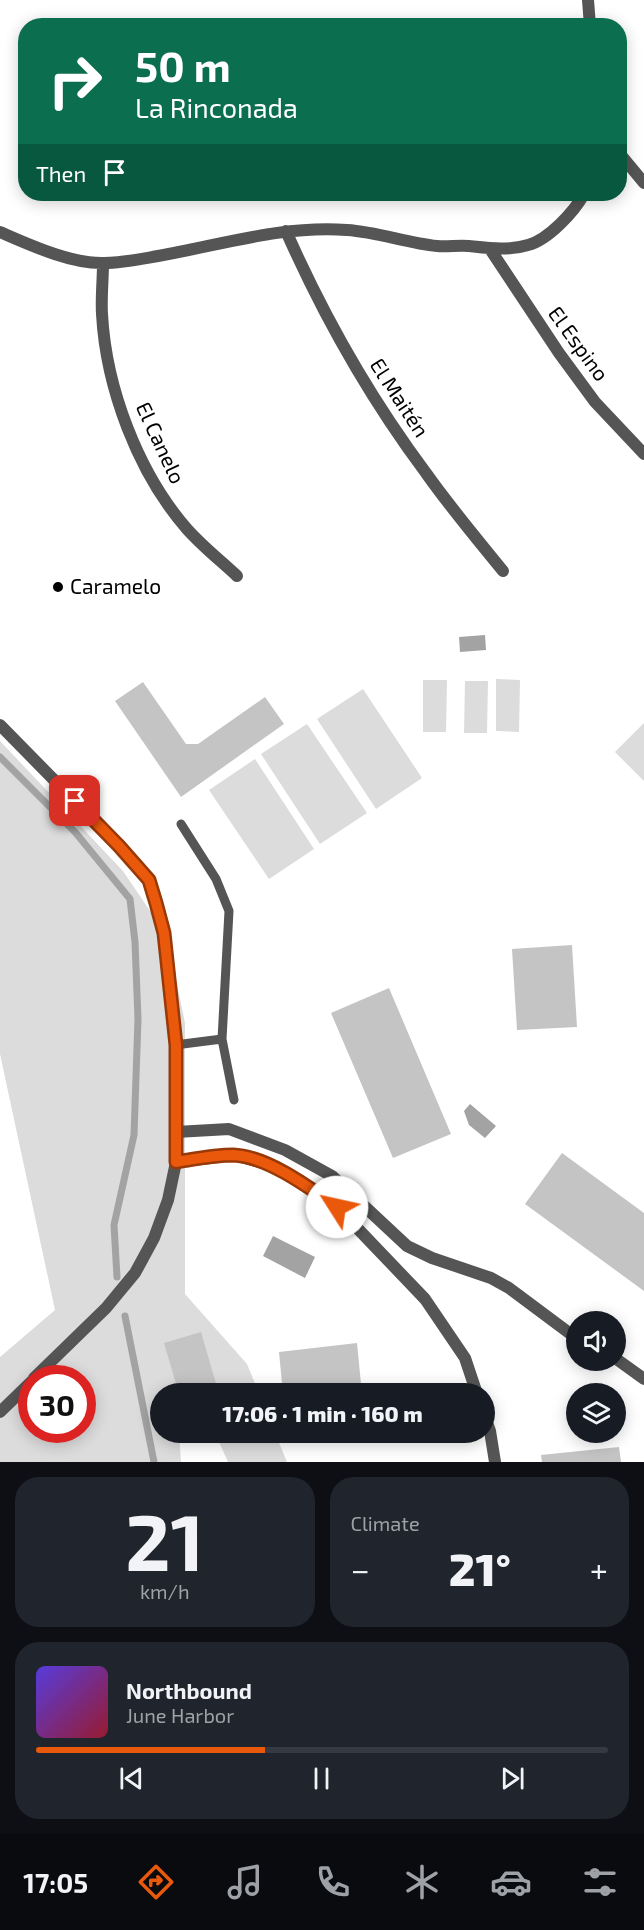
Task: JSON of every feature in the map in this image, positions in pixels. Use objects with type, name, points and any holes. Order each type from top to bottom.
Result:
[{"type":"street","points":[[588,0],[589,18]]},
{"type":"street","points":[[627,162],[644,183]]},
{"type":"street","points":[[0,232],[44,250],[104,263],[305,229],[348,230],[393,236],[437,246],[490,249],[529,245],[554,229],[580,201]]},
{"type":"street","name":"El Maitén","points":[[286,231],[316,298],[371,393],[427,475],[503,571]]},
{"type":"street","name":"El Espino","points":[[490,249],[515,289],[595,402],[644,454]]},
{"type":"street","name":"El Canelo","points":[[104,263],[102,313],[106,354],[129,432],[164,500],[188,530],[237,576]]},
{"type":"street","points":[[0,725],[119,846],[149,880],[164,933],[176,1045],[176,1162],[168,1200],[154,1238],[135,1273],[106,1308],[48,1365]]},
{"type":"street","points":[[176,1132],[229,1128],[285,1150],[332,1176],[408,1246],[432,1258],[491,1278],[509,1288],[566,1331]]},
{"type":"street","points":[[176,1162],[235,1155],[266,1164],[299,1180],[337,1207],[425,1299],[465,1358],[473,1383]]},
{"type":"street","points":[[626,1366],[644,1379]]},
{"type":"street","points":[[0,1412],[18,1395]]},
{"type":"street","points":[[492,1443],[495,1462]]},
{"type":"lane","points":[[182,824],[216,879],[229,911],[222,1039],[234,1100]]},
{"type":"lane","points":[[176,1045],[222,1039]]},
{"type":"shaded area","points":[[485,635],[486,650],[460,652],[459,637]]},
{"type":"shaded area","points":[[496,679],[520,680],[519,732],[496,731]]},
{"type":"shaded area","points":[[423,680],[447,680],[446,732],[423,732]]},
{"type":"shaded area","points":[[465,681],[488,681],[487,733],[464,733]]},
{"type":"shaded area","points":[[363,689],[422,778],[376,809],[317,719]]},
{"type":"shaded area","points":[[644,723],[644,781],[615,752]]},
{"type":"shaded area","points":[[307,724],[367,813],[320,844],[261,754]]},
{"type":"shaded area","points":[[0,741],[123,871],[167,936],[185,1023],[185,1294],[247,1364],[255,1383],[150,1383],[150,1443],[180,1443],[181,1462],[0,1462],[0,1357],[55,1310],[0,1054]]},
{"type":"shaded area","points":[[255,759],[314,849],[269,879],[209,790]]},
{"type":"shaded area","points":[[470,1104],[496,1126],[485,1138],[469,1125],[464,1111]]},
{"type":"shaded area","points":[[273,1236],[315,1257],[305,1278],[263,1256]]},
{"type":"shaded area","points":[[219,1443],[279,1443],[287,1462],[228,1462]]},
{"type":"building","points":[[143,682],[186,744],[198,744],[265,697],[284,724],[181,797],[115,701]]},
{"type":"building","points":[[572,945],[577,1027],[517,1030],[512,949]]},
{"type":"building","points":[[389,988],[451,1134],[393,1158],[331,1013]]},
{"type":"building","points":[[562,1153],[644,1213],[644,1291],[525,1204]]},
{"type":"building","points":[[201,1332],[216,1383],[176,1383],[164,1343]]},
{"type":"building","points":[[357,1343],[361,1383],[282,1383],[279,1352]]},
{"type":"building","points":[[619,1447],[621,1462],[542,1462],[541,1455]]},
{"type":"waterway","points":[[0,757],[75,832],[130,899],[135,942],[138,1019],[134,1135],[114,1225],[117,1277]]},
{"type":"waterway","points":[[125,1316],[154,1462]]},
{"type":"place","name":"Caramelo","points":[[58,587]]},
{"type":"route","points":[[75,801],[149,880],[156,903],[164,933],[176,1045],[176,1162],[235,1155],[266,1164],[299,1180],[337,1207]]}]
